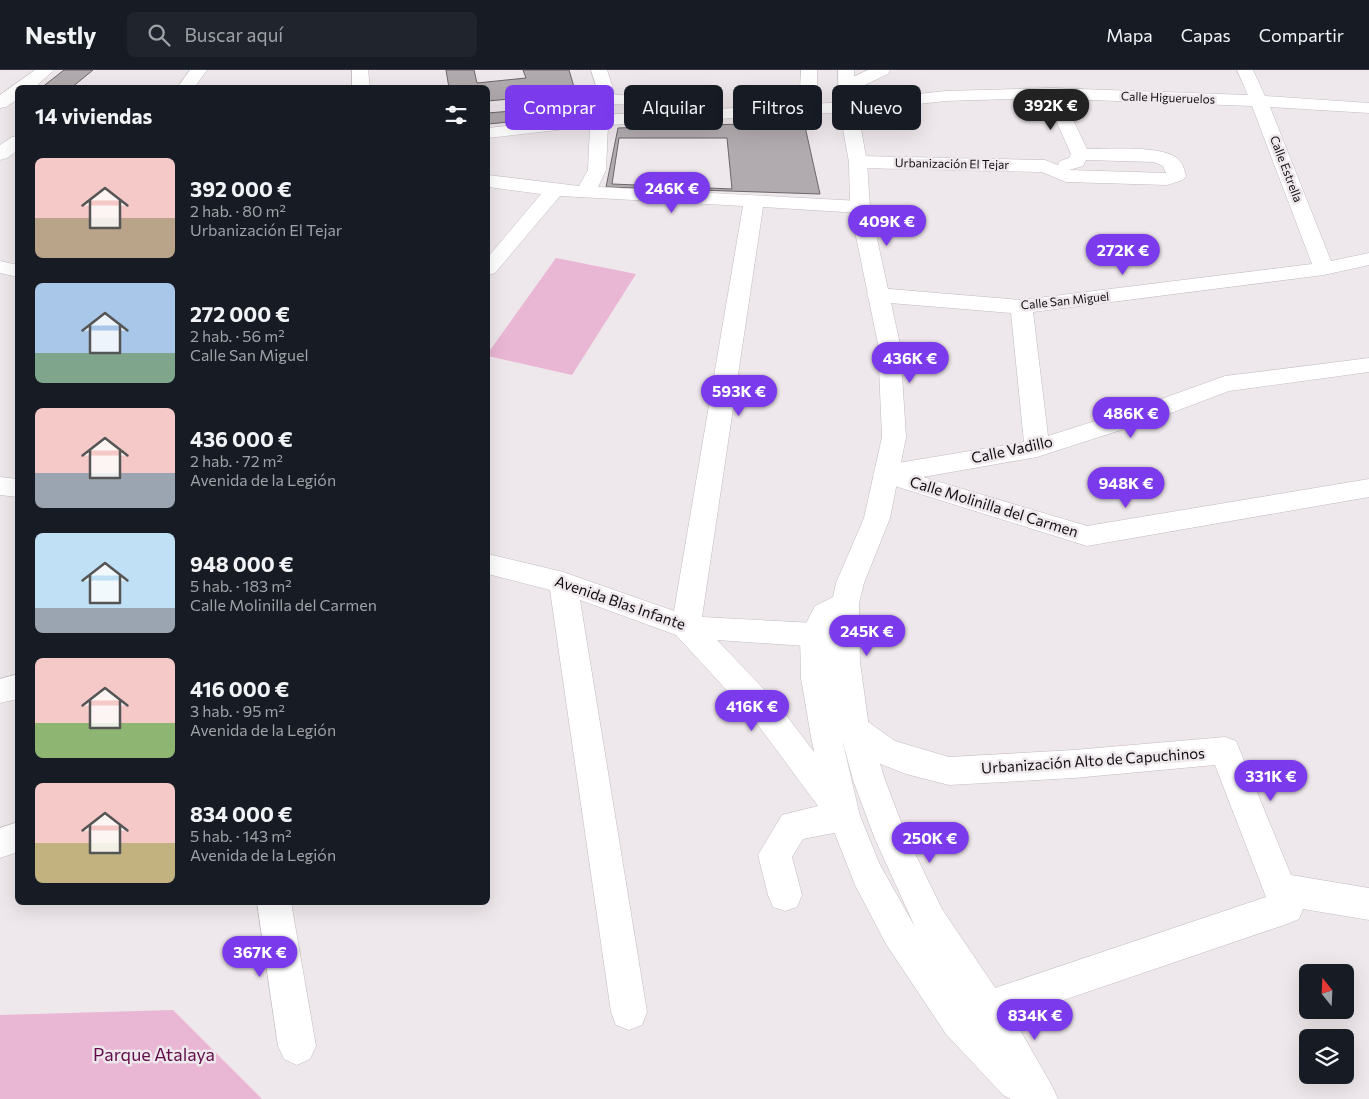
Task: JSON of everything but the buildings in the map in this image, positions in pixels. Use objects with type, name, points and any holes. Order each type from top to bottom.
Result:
[{"type":"street","points":[[26,85],[46,70]]},
{"type":"street","points":[[187,85],[199,70]]},
{"type":"street","points":[[360,70],[361,85]]},
{"type":"street","points":[[599,70],[608,100],[624,100]]},
{"type":"street","points":[[723,97],[774,96],[808,92],[810,70]]},
{"type":"street","points":[[846,78],[882,70]]},
{"type":"street","name":"Calle Estrella","points":[[1245,70],[1259,101],[1324,269]]},
{"type":"street","points":[[0,103],[15,92]]},
{"type":"street","points":[[1052,93],[1080,154]]},
{"type":"street","name":"Calle Higueruelos","points":[[921,99],[945,96],[1052,93],[1259,101],[1369,108]]},
{"type":"street","points":[[0,108],[15,110]]},
{"type":"street","name":"Calle Higueruelos","points":[[614,119],[832,108]]},
{"type":"street","name":"Calle Higueruelos","points":[[490,133],[514,130]]},
{"type":"street","points":[[585,192],[597,170],[599,130]]},
{"type":"street","points":[[852,130],[858,162],[860,207],[889,344],[894,437],[877,518],[850,583],[845,603],[846,662],[853,721],[872,788],[895,847],[930,921],[987,1008],[1039,1099]]},
{"type":"street","points":[[0,154],[15,143]]},
{"type":"street","name":"Urbanización El Tejar","points":[[858,162],[1065,166],[1076,162],[1080,154],[1156,156],[1169,160],[1175,167],[1176,176],[1167,179],[1066,176],[1045,166]]},
{"type":"street","points":[[490,181],[555,190],[860,207]]},
{"type":"street","points":[[490,267],[555,190]]},
{"type":"street","points":[[754,201],[686,627],[766,712],[844,816]]},
{"type":"street","name":"Calle San Miguel","points":[[878,295],[1021,307],[1324,269],[1369,258]]},
{"type":"street","points":[[0,267],[15,270]]},
{"type":"street","points":[[1021,307],[1037,448]]},
{"type":"street","name":"Calle Vadillo","points":[[886,474],[1037,448],[1147,413],[1226,384],[1369,365]]},
{"type":"street","name":"Calle Molinilla del Carmen","points":[[886,474],[1087,536],[1369,488]]},
{"type":"street","points":[[0,486],[15,488]]},
{"type":"street","name":"Avenida Blas Infante","points":[[490,564],[564,583],[686,627],[814,635]]},
{"type":"street","points":[[564,583],[629,1012]]},
{"type":"street","points":[[845,603],[825,614],[814,635],[816,678],[826,738],[844,816],[867,874],[898,932],[959,1020],[1032,1099]]},
{"type":"street","points":[[814,635],[823,645],[832,668],[834,698],[853,721]]},
{"type":"street","points":[[0,691],[15,687]]},
{"type":"street","name":"Urbanización Alto de Capuchinos","points":[[853,721],[884,751],[906,760],[949,771],[1074,764],[1225,751],[1287,907],[987,1008]]},
{"type":"street","points":[[785,895],[775,855],[793,826],[844,816]]},
{"type":"street","points":[[0,843],[15,839]]},
{"type":"street","points":[[1280,889],[1369,904]]},
{"type":"street","points":[[274,905],[297,1046]]},
{"type":"green space","points":[[556,258],[636,274],[572,375],[490,356],[490,350]]},
{"type":"green space","name":"Parque Atalaya","points":[[173,1010],[262,1099],[0,1099],[0,1015]]}]
